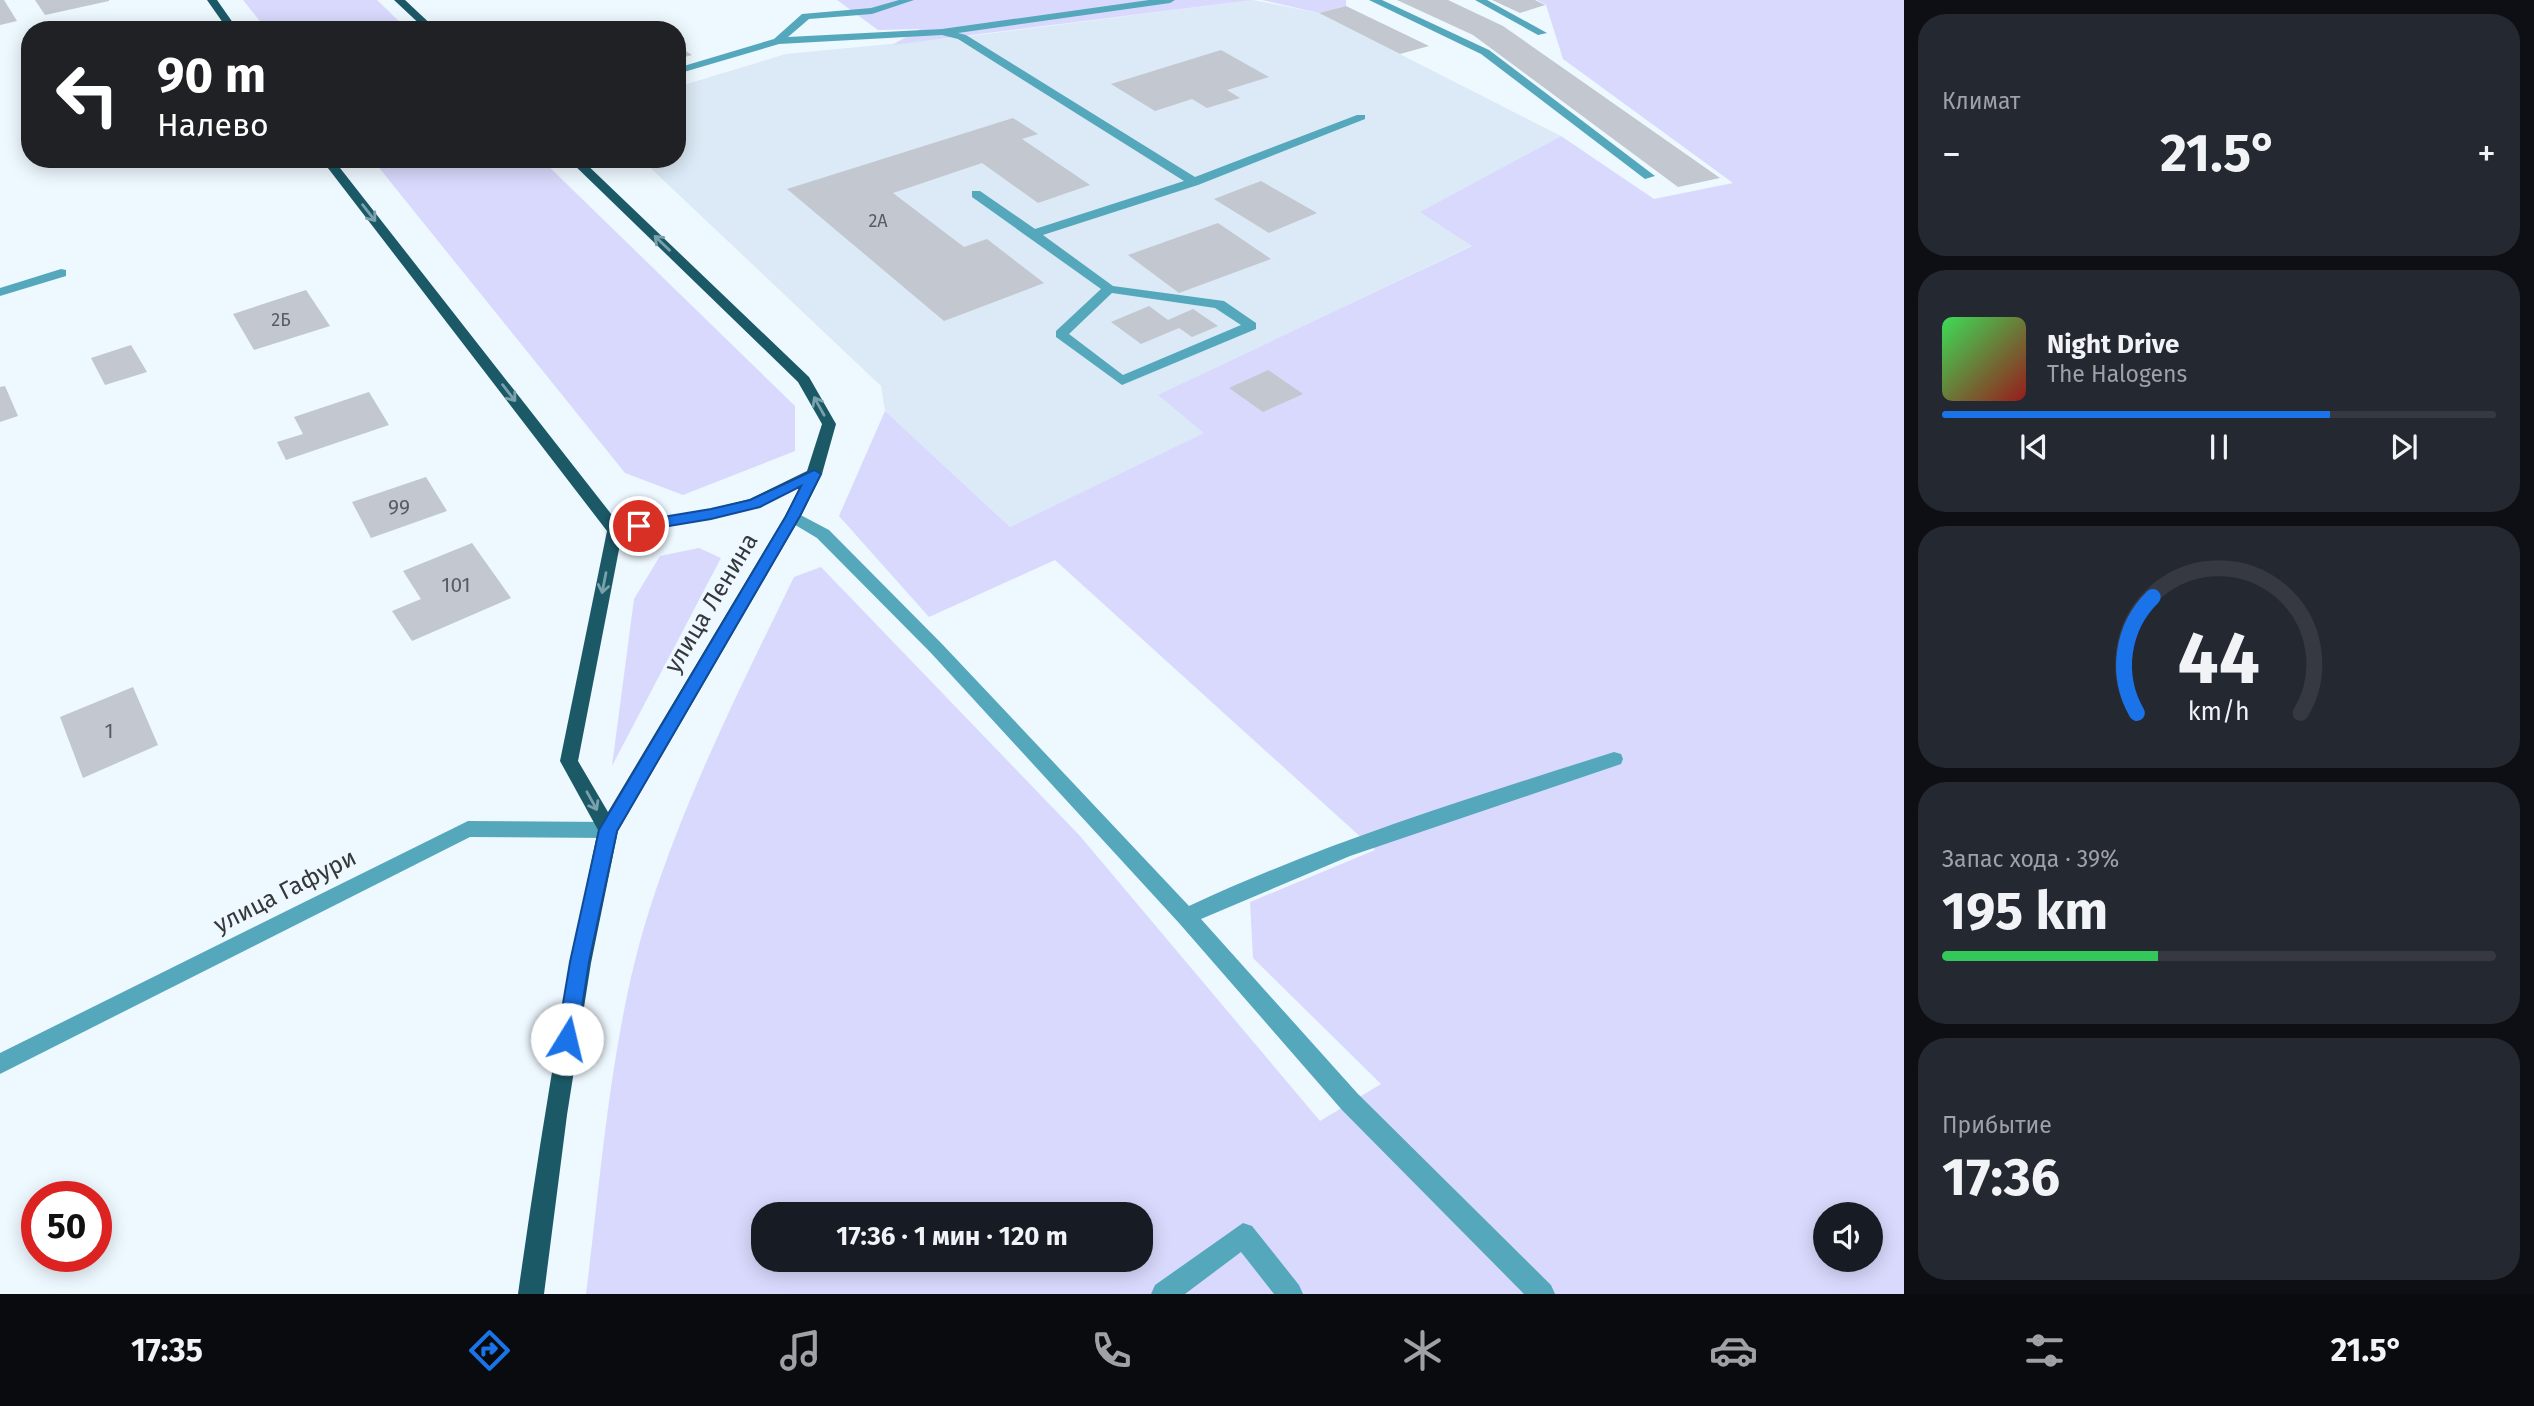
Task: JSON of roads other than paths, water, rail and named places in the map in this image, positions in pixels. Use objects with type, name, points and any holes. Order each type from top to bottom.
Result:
[{"type":"main road","points":[[212,0],[227,21]]},
{"type":"main road","points":[[399,0],[422,21]]},
{"type":"main road","points":[[334,168],[615,530],[569,761],[608,830]]},
{"type":"main road","name":"улица Ленина","points":[[531,1294],[555,1115],[580,962],[608,830],[793,516],[814,474],[829,424],[804,380],[583,168]]},
{"type":"main road","points":[[615,530],[711,514],[755,503],[814,474]]},
{"type":"street","points":[[778,41],[807,16],[872,11],[909,0]]},
{"type":"street","points":[[686,68],[778,41],[942,32],[1170,0]]},
{"type":"street","points":[[1374,0],[1485,52],[1649,176]]},
{"type":"street","points":[[1480,0],[1542,33]]},
{"type":"street","points":[[942,32],[962,37],[1195,182]]},
{"type":"street","points":[[1033,233],[1195,182],[1361,117]]},
{"type":"street","points":[[976,194],[1110,289],[1219,304],[1251,326],[1122,381],[1060,334],[1110,289]]},
{"type":"street","points":[[0,292],[61,273]]},
{"type":"street","points":[[793,516],[823,534],[937,649],[1185,917],[1350,1102],[1542,1294]]},
{"type":"street","points":[[1185,917],[1249,886],[1358,845],[1614,760]]},
{"type":"street","name":"улица Гафури","points":[[0,1064],[467,829],[608,830]]},
{"type":"street","points":[[1164,1294],[1243,1235],[1290,1294]]}]
